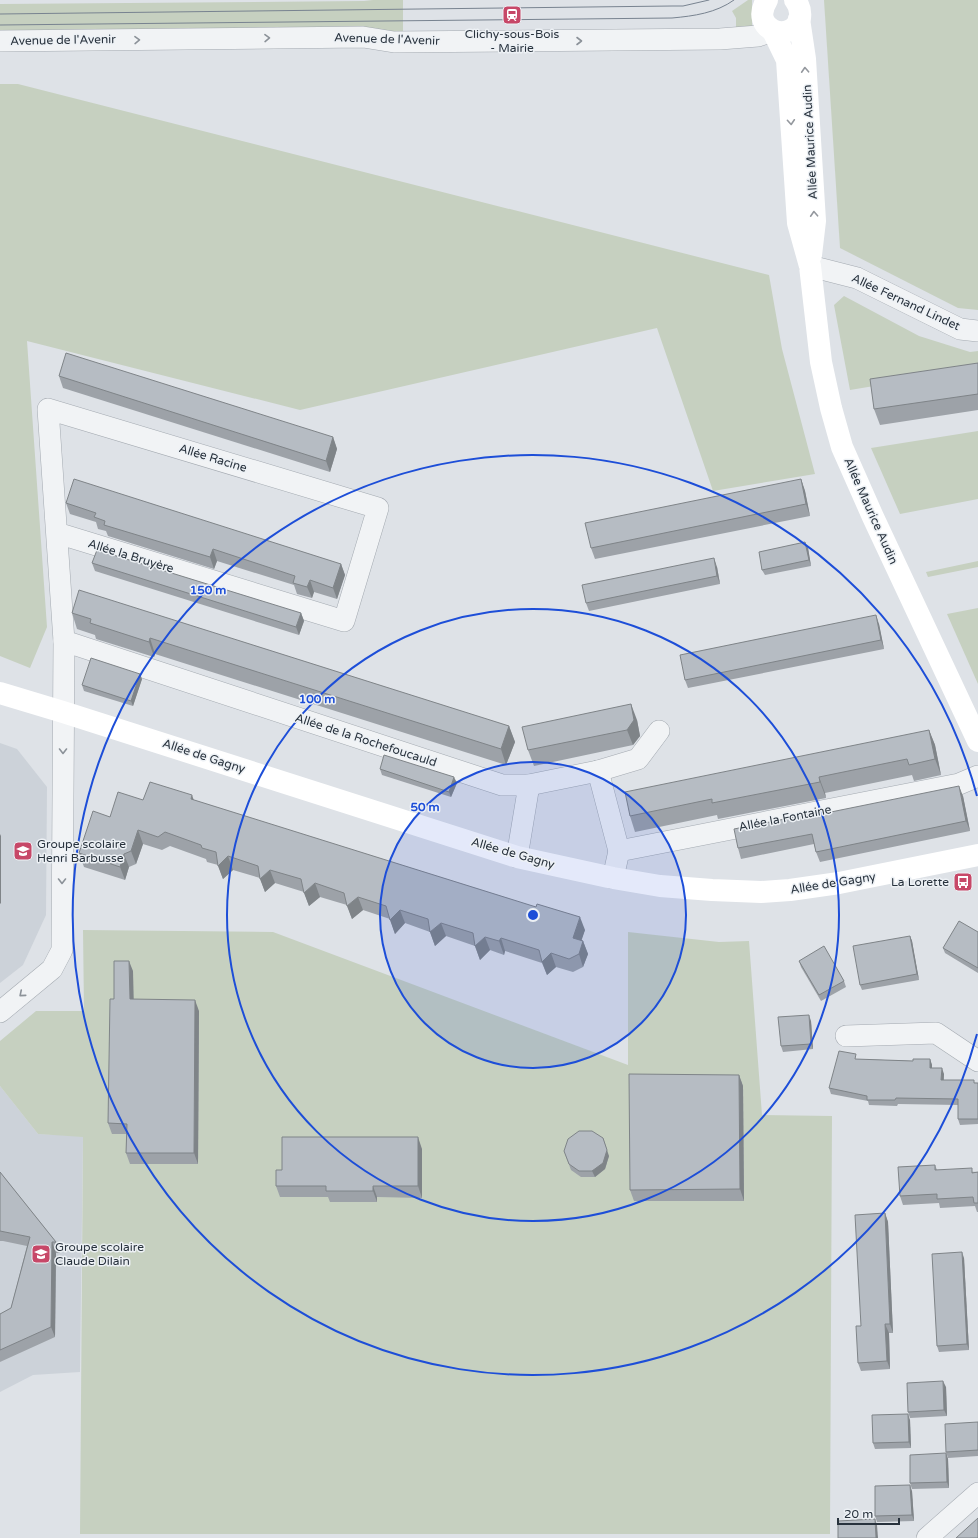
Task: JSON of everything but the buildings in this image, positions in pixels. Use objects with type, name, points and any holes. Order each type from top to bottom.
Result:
[{"type":"main road","name":"Allée Maurice Audin","points":[[764,2],[762,12],[763,20],[767,26],[773,30],[787,60],[798,223],[810,266],[821,362],[831,408],[842,447],[876,524],[978,741]]},
{"type":"main road","name":"Allée Maurice Audin","points":[[797,5],[805,59],[815,221],[810,266]]},
{"type":"main road","points":[[773,30],[786,32],[797,24],[797,5]]},
{"type":"main road","name":"Allée de Gagny","points":[[0,684],[63,712]]},
{"type":"main road","name":"Allée de Gagny","points":[[0,693],[517,857],[613,878],[660,886],[737,892],[790,890],[839,883],[978,855]]},
{"type":"street","name":"Avenue de l'Avenir","points":[[0,41],[362,37],[394,42],[720,40],[758,36],[773,30]]},
{"type":"street","name":"Allée Fernand Lindet","points":[[810,266],[857,278],[960,329],[978,331]]},
{"type":"street","name":"Allée Racine","points":[[56,532],[48,408],[378,508],[344,621]]},
{"type":"street","name":"Allée la Bruyère","points":[[56,532],[344,621]]},
{"type":"street","points":[[0,1012],[52,969],[62,950],[64,641],[56,532]]},
{"type":"street","name":"Allée de la Rochefoucauld","points":[[64,641],[502,785],[529,785],[598,771],[638,759],[659,731]]},
{"type":"street","points":[[598,771],[619,851],[613,878]]},
{"type":"street","name":"Allée la Fontaine","points":[[619,851],[959,784],[978,776]]},
{"type":"street","points":[[517,857],[529,785]]},
{"type":"street","points":[[846,1036],[936,1033],[978,1061]]},
{"type":"street","points":[[927,1538],[978,1494]]},
{"type":"shaded area","name":"Groupe scolaire Henri Barbusse","points":[[0,743],[17,749],[47,787],[46,915],[23,965],[0,983]]},
{"type":"shaded area","name":"Groupe scolaire Claude Dilain","points":[[0,1086],[38,1134],[83,1136],[80,1372],[33,1375],[0,1392]]},
{"type":"green space","points":[[403,0],[403,33],[0,35],[0,4]]},
{"type":"green space","points":[[748,0],[752,0],[752,27],[736,28],[736,18],[732,11]]},
{"type":"green space","points":[[824,0],[978,0],[978,310],[958,308],[840,248]]},
{"type":"green space","points":[[0,84],[18,84],[769,275],[782,349],[815,474],[713,491],[657,328],[300,410],[27,341],[47,627],[30,668],[0,656]]},
{"type":"green space","points":[[844,296],[919,336],[970,352],[978,351],[978,380],[874,386],[850,390],[834,305]]},
{"type":"green space","points":[[978,431],[978,499],[900,514],[871,448]]},
{"type":"green space","points":[[978,561],[978,567],[928,577],[926,572]]},
{"type":"green space","points":[[978,608],[978,684],[947,614]]},
{"type":"green space","points":[[83,930],[273,932],[628,1065],[628,932],[719,942],[749,941],[762,1115],[832,1116],[830,1534],[80,1534],[83,1137],[38,1134],[0,1086],[0,1041],[36,1011],[84,1011]]},
{"type":"tram line","points":[[0,14],[683,6],[709,0]]},
{"type":"tram line","points":[[0,25],[672,18],[697,15],[712,11],[734,0]]},
{"type":"place","name":"Clichy-sous-Bois - Mairie","points":[[512,15]]},
{"type":"place","name":"Groupe scolaire Henri Barbusse","points":[[23,851]]},
{"type":"place","name":"La Lorette","points":[[963,882]]},
{"type":"place","name":"Groupe scolaire Claude Dilain","points":[[41,1254]]}]
